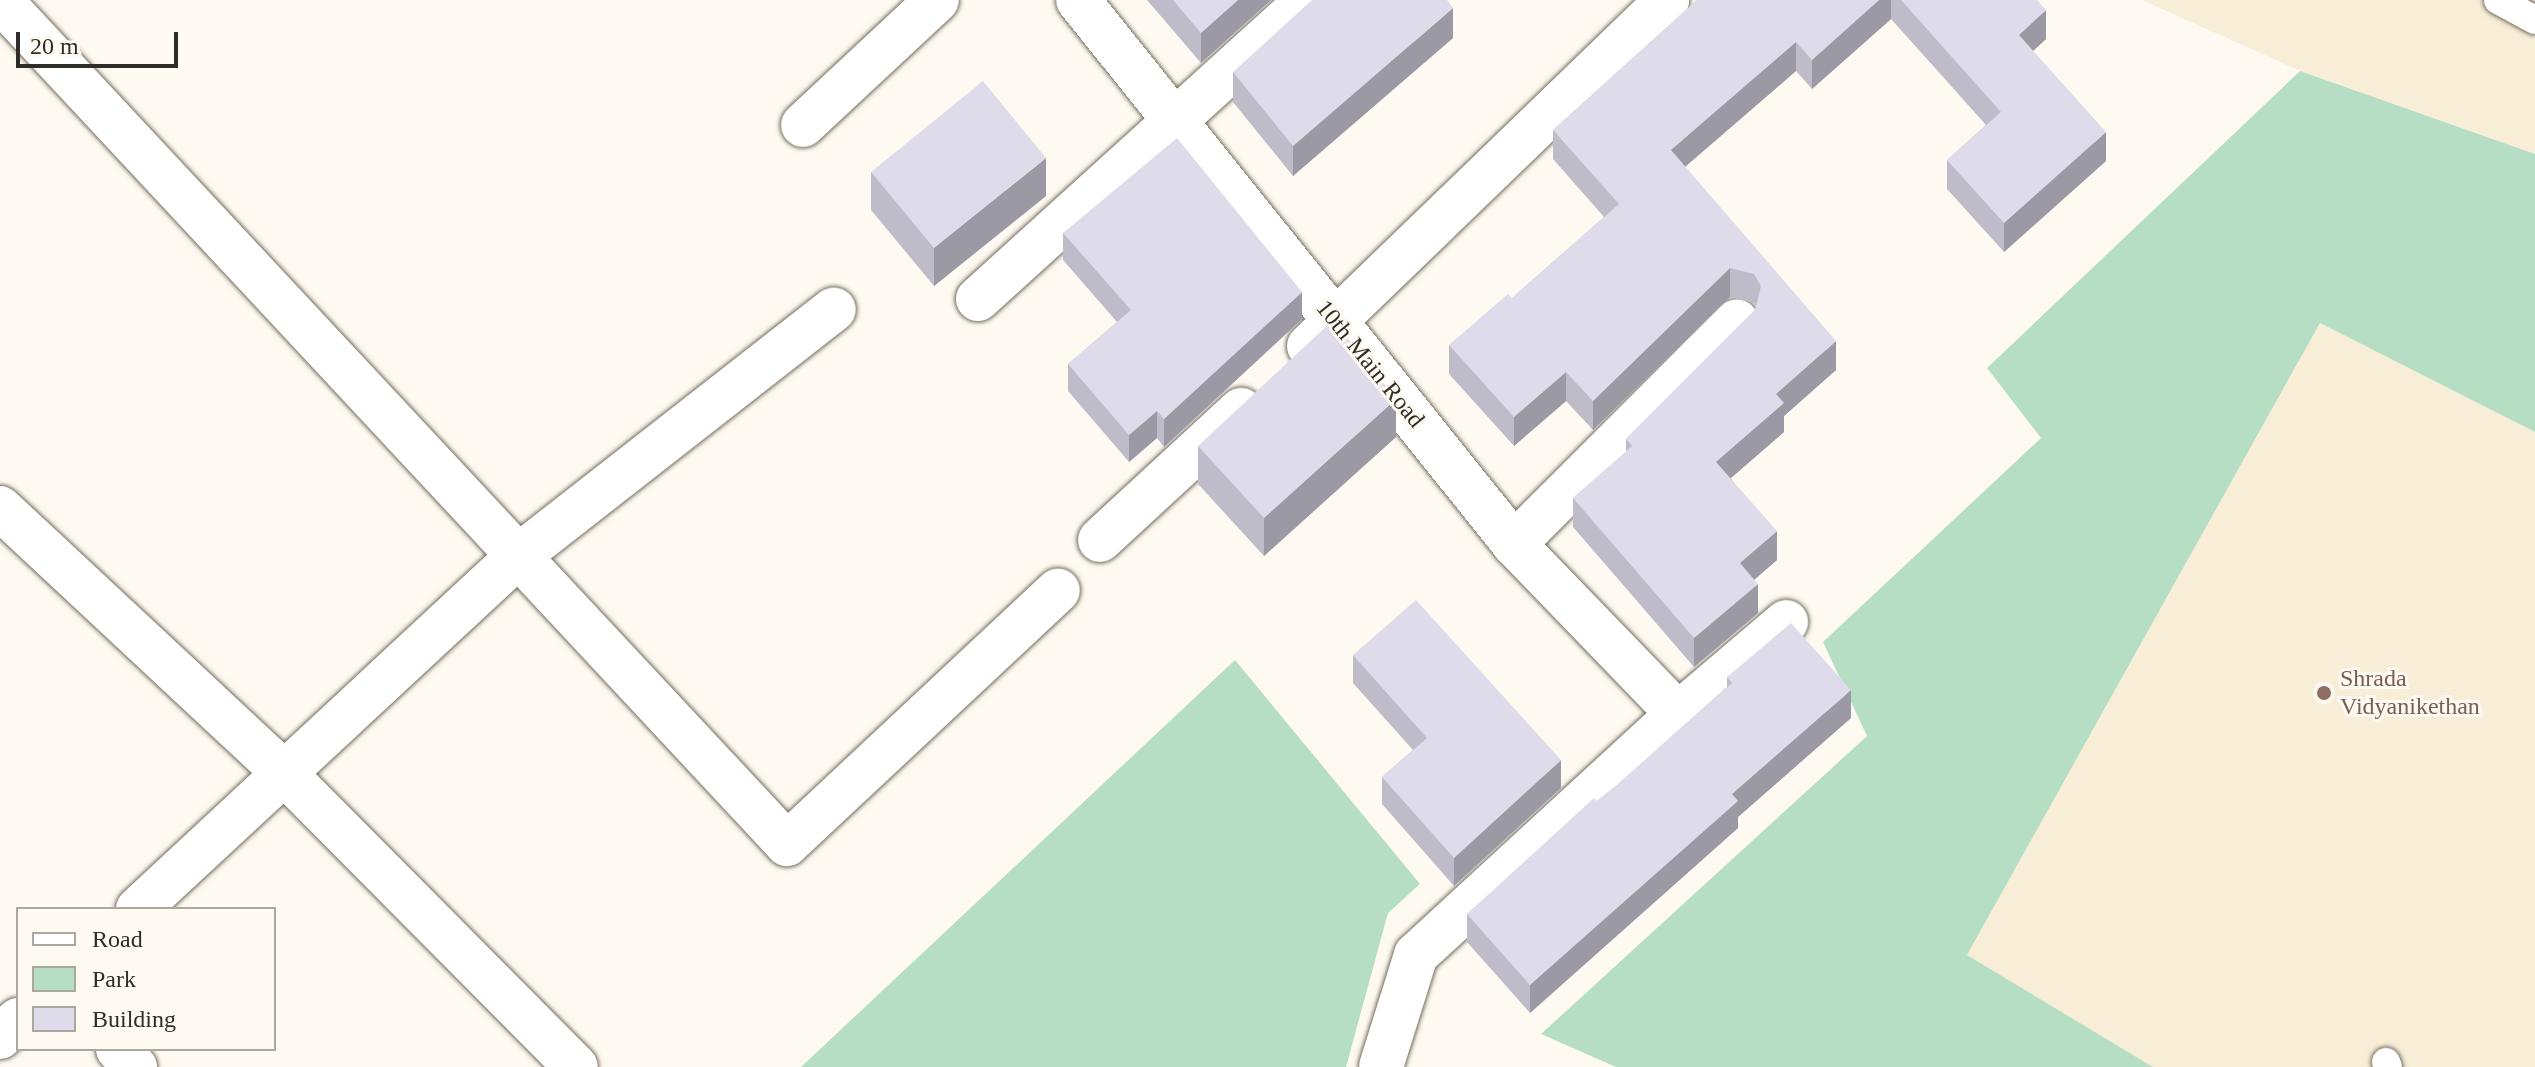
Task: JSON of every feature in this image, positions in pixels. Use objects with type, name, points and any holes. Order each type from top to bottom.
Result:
[{"type":"street","points":[[0,0],[787,844],[1058,590]]},
{"type":"street","points":[[803,125],[937,0]]},
{"type":"street","name":"10th Main Road","points":[[1078,0],[1514,544],[1678,714]]},
{"type":"street","points":[[978,299],[1177,123],[1308,0]]},
{"type":"street","points":[[1100,540],[1336,322],[1667,0]]},
{"type":"street","points":[[140,907],[517,557],[834,309]]},
{"type":"street","points":[[1514,544],[1737,321]]},
{"type":"street","points":[[0,508],[284,773],[576,1067]]},
{"type":"street","points":[[1381,1067],[1416,955],[1678,714],[1786,622]]},
{"type":"street","points":[[0,1037],[16,1022]]},
{"type":"street","points":[[120,1051],[135,1067]]},
{"type":"lane","points":[[2498,0],[2535,20]]},
{"type":"shaded area","points":[[2142,0],[2535,0],[2535,154],[2300,71]]},
{"type":"shaded area","name":"Shrada Vidyanikethan","points":[[2320,323],[2535,432],[2535,1067],[2153,1067],[1967,955]]},
{"type":"green space","points":[[2300,71],[2535,154],[2535,432],[2320,323],[1967,955],[2153,1067],[1616,1067],[1541,1034],[1867,736],[1823,642],[2041,438],[1987,368]]},
{"type":"green space","points":[[1235,660],[1420,884],[1388,913],[1346,1067],[801,1067]]},
{"type":"building","points":[[1173,0],[1238,0],[1201,33]]},
{"type":"building","points":[[1312,0],[1447,0],[1453,8],[1293,146],[1233,72]]},
{"type":"building","points":[[1697,0],[1879,0],[1812,60],[1796,42],[1671,150],[1836,341],[1776,394],[1784,403],[1716,462],[1777,531],[1740,563],[1758,584],[1694,638],[1573,498],[1632,446],[1626,439],[1755,310],[1761,286],[1754,274],[1730,268],[1593,401],[1566,372],[1514,417],[1449,345],[1508,294],[1512,298],[1619,204],[1553,130]]},
{"type":"building","points":[[1901,0],[2037,0],[2046,10],[2019,35],[2106,132],[2004,223],[1947,160],[2001,112]]},
{"type":"building","points":[[983,81],[1046,158],[934,248],[871,172]]},
{"type":"building","points":[[1177,138],[1302,292],[1164,419],[1157,411],[1129,435],[1068,364],[1131,310],[1063,233]]},
{"type":"building","points":[[1333,320],[1396,399],[1264,518],[1198,446]]},
{"type":"building","points":[[1416,600],[1561,760],[1454,858],[1382,777],[1427,738],[1353,655]]},
{"type":"building","points":[[1791,623],[1851,690],[1732,794],[1738,801],[1530,985],[1467,914],[1594,798],[1597,801],[1617,785],[1732,683],[1727,677]]},
{"type":"place","name":"Shrada Vidyanikethan","points":[[2324,693]]}]
